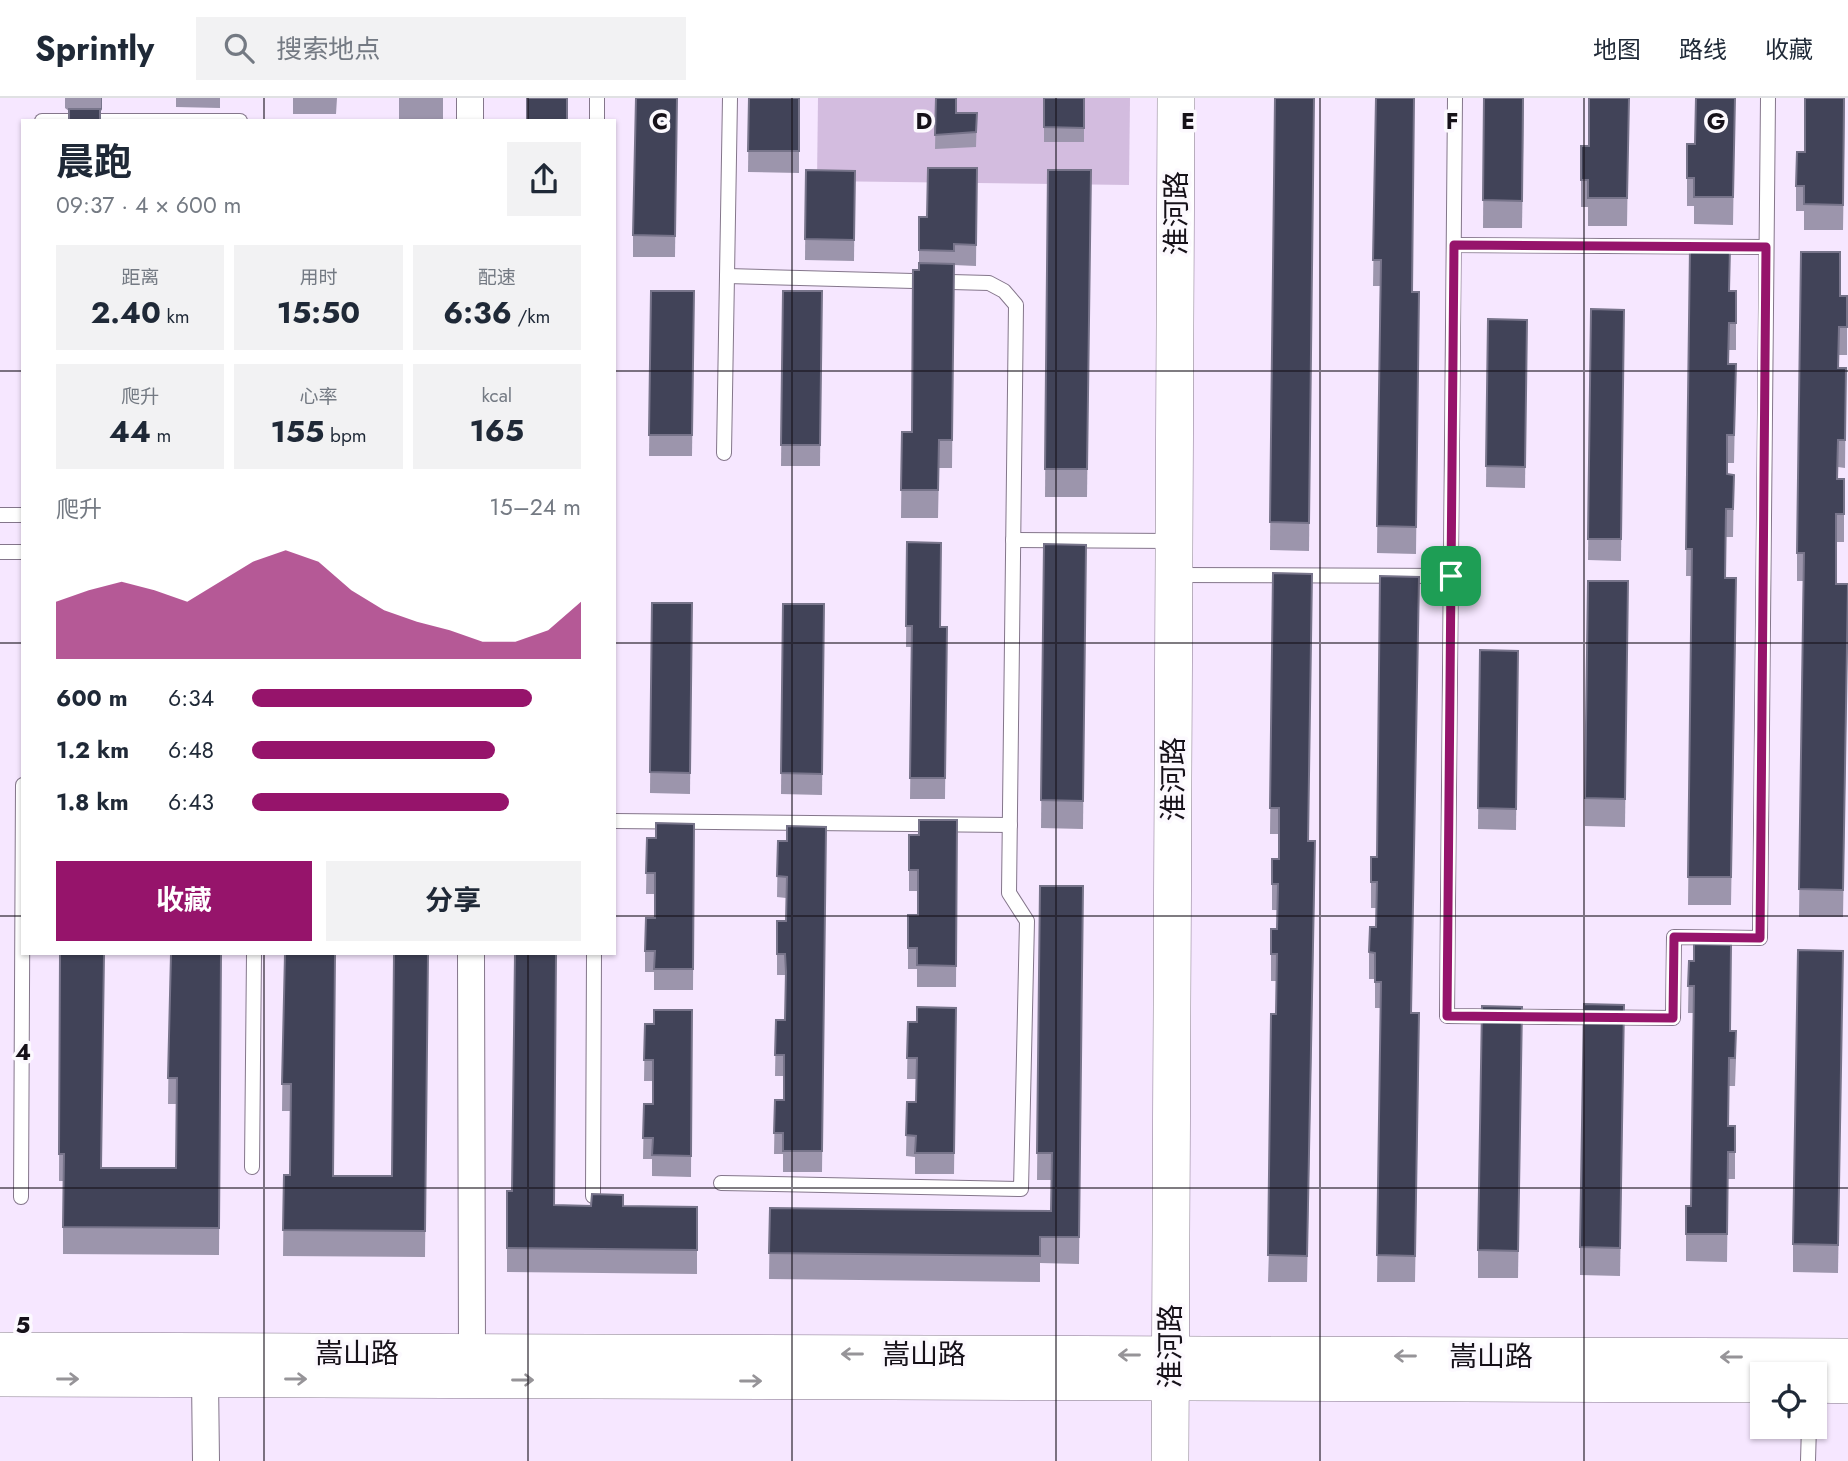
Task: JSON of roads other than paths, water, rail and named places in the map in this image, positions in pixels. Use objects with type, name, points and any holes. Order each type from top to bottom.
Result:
[{"type":"street","points":[[470,98],[470,119]]},
{"type":"street","name":"淮河路","points":[[1170,1461],[1176,98]]},
{"type":"street","points":[[471,955],[472,1353]]},
{"type":"street","name":"嵩山路","points":[[0,1352],[472,1353],[1750,1384]]},
{"type":"street","name":"嵩山路","points":[[0,1378],[205,1379],[1170,1369],[1848,1357]]},
{"type":"street","points":[[205,1379],[206,1461]]},
{"type":"street","points":[[1827,1384],[1848,1385]]},
{"type":"lane","points":[[597,98],[597,119]]},
{"type":"lane","points":[[724,453],[730,98]]},
{"type":"lane","points":[[1455,98],[1447,1016],[1673,1018],[1674,937],[1760,938],[1768,98]]},
{"type":"lane","points":[[1454,245],[1766,247]]},
{"type":"lane","points":[[721,1183],[1021,1189],[1027,921],[1009,893],[1016,305],[1004,291],[989,283],[727,276]]},
{"type":"lane","points":[[0,515],[21,515]]},
{"type":"lane","points":[[1013,540],[1174,558],[1451,576]]},
{"type":"lane","points":[[0,552],[21,552]]},
{"type":"lane","points":[[616,821],[1010,825]]},
{"type":"lane","points":[[22,955],[22,1197]]},
{"type":"lane","points":[[252,1167],[254,955]]},
{"type":"lane","points":[[593,1196],[594,955]]},
{"type":"lane","points":[[1808,1439],[1808,1461]]}]
